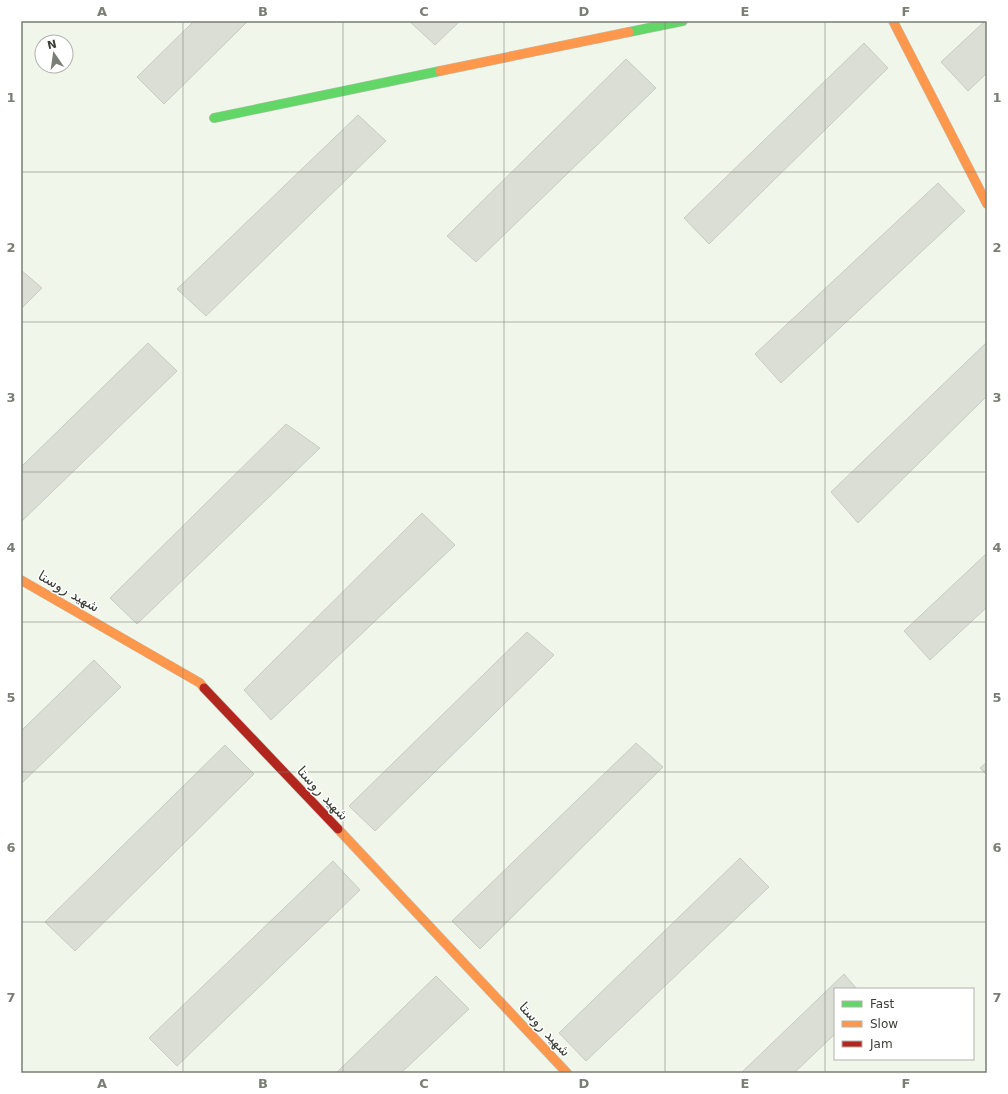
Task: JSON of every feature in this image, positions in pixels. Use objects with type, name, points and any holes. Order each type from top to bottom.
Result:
[{"type":"street","points":[[214,118],[683,21]]},
{"type":"street","points":[[893,21],[987,204]]},
{"type":"street","name":"شهید روستا","points":[[21,580],[200,683],[567,1073]]},
{"type":"building","points":[[194,21],[248,21],[164,104],[137,77]]},
{"type":"building","points":[[409,21],[460,21],[435,45]]},
{"type":"building","points":[[985,21],[987,21],[987,73],[968,91],[941,62]]},
{"type":"building","points":[[864,43],[888,68],[709,244],[684,218]]},
{"type":"building","points":[[626,59],[656,88],[476,262],[447,236]]},
{"type":"building","points":[[358,115],[386,141],[206,316],[177,289]]},
{"type":"building","points":[[938,183],[965,211],[781,383],[755,354]]},
{"type":"building","points":[[21,270],[42,288],[21,309]]},
{"type":"building","points":[[987,342],[987,396],[858,523],[831,492]]},
{"type":"building","points":[[148,343],[177,371],[21,522],[21,467]]},
{"type":"building","points":[[286,424],[320,448],[137,624],[110,598]]},
{"type":"building","points":[[422,513],[455,545],[271,720],[244,690]]},
{"type":"building","points":[[987,553],[987,607],[930,660],[904,631]]},
{"type":"building","points":[[527,632],[554,655],[375,831],[349,806]]},
{"type":"building","points":[[94,660],[121,687],[21,784],[21,731]]},
{"type":"building","points":[[636,743],[663,767],[480,949],[452,921]]},
{"type":"building","points":[[225,745],[254,774],[75,951],[45,922]]},
{"type":"building","points":[[987,762],[987,775],[980,768]]},
{"type":"building","points":[[740,858],[769,887],[586,1061],[559,1033]]},
{"type":"building","points":[[333,861],[360,890],[177,1066],[149,1038]]},
{"type":"building","points":[[844,974],[856,988],[834,988],[834,1035],[794,1073],[741,1073]]},
{"type":"building","points":[[436,976],[469,1009],[401,1073],[336,1073]]},
{"type":"traffic: fast","points":[[629,32],[683,21]]},
{"type":"traffic: fast","points":[[214,118],[440,71]]},
{"type":"traffic: slow","points":[[893,21],[987,204]]},
{"type":"traffic: slow","points":[[440,71],[629,32]]},
{"type":"traffic: slow","points":[[21,580],[200,683],[204,688]]},
{"type":"traffic: slow","points":[[338,829],[567,1073]]},
{"type":"traffic: jam","points":[[204,688],[338,829]]}]
